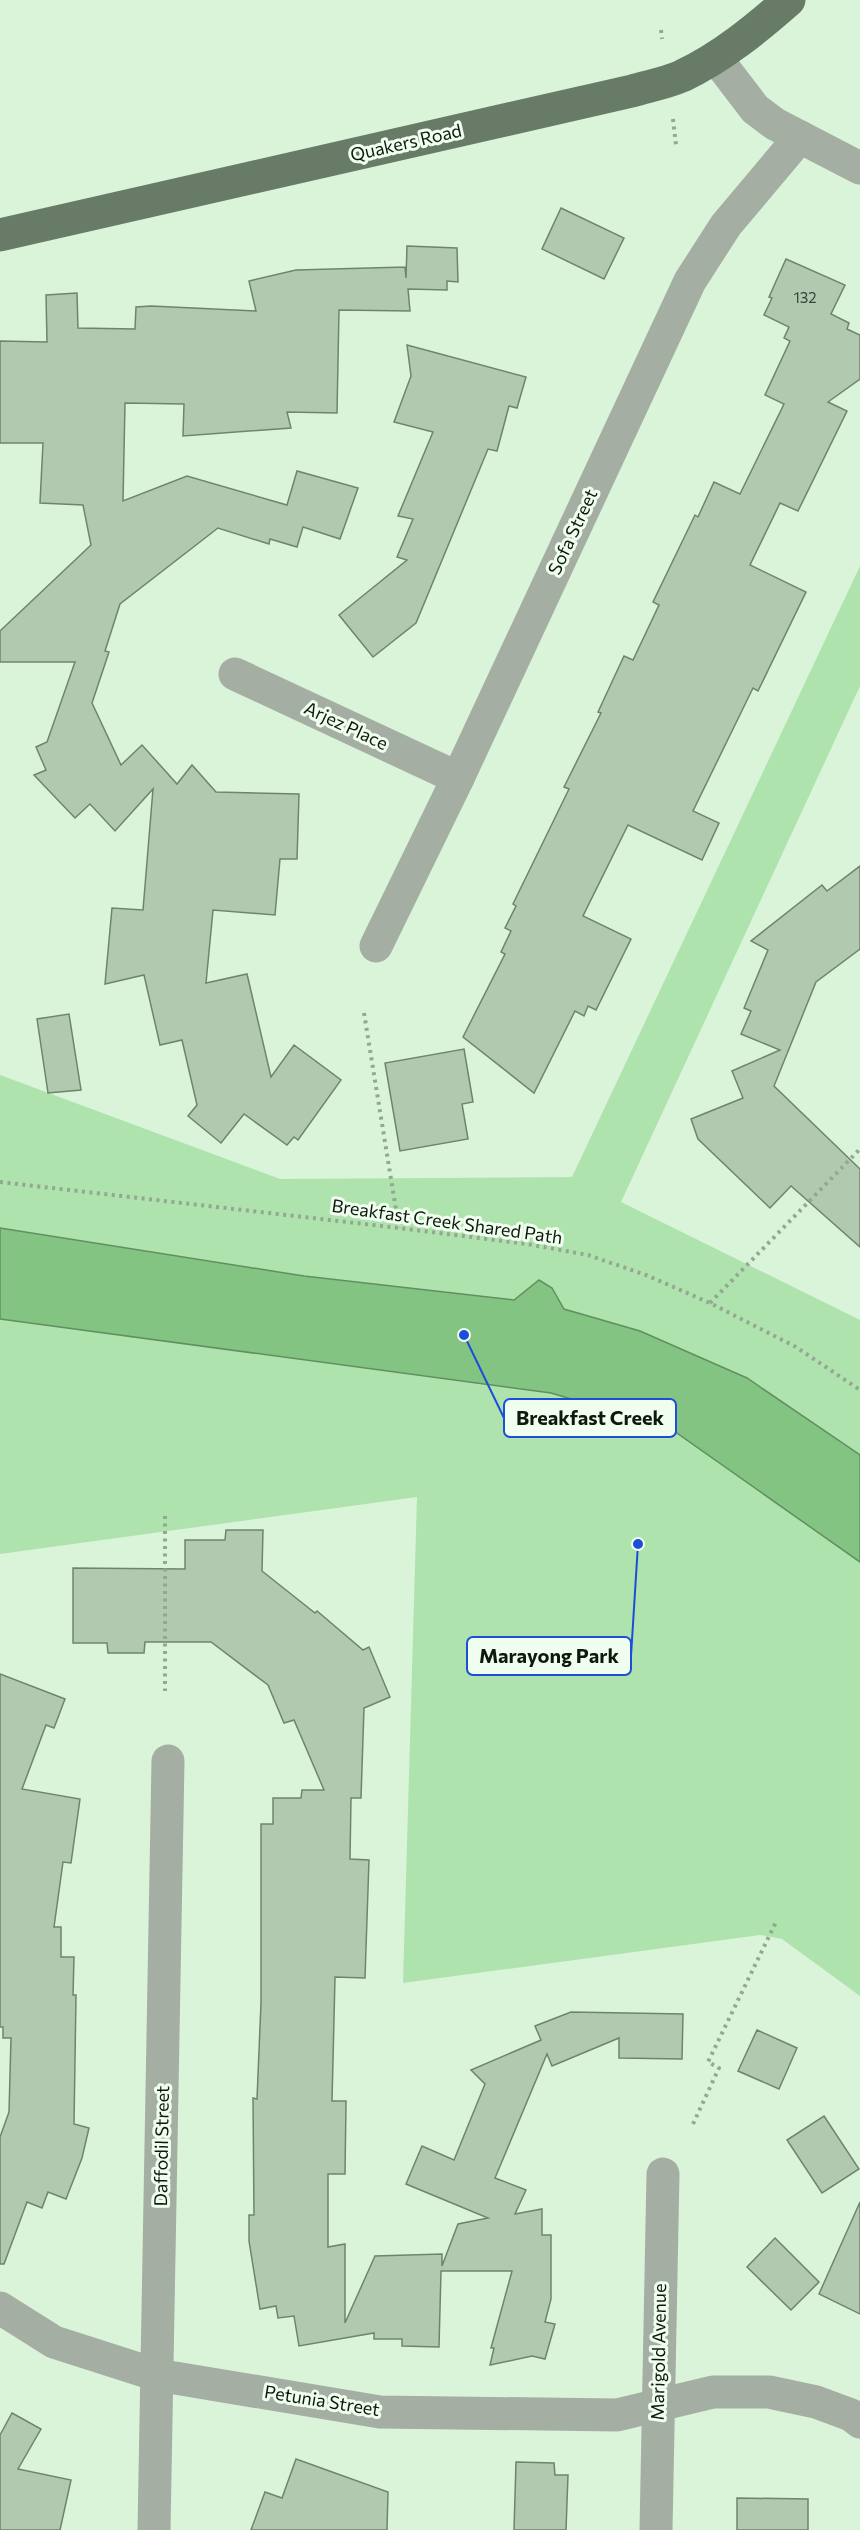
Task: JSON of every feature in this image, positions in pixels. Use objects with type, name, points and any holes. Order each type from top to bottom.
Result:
[{"type":"main road","name":"Quakers Road","points":[[0,235],[632,91],[680,76],[716,58],[753,31],[789,0]]},
{"type":"street","points":[[716,58],[755,109],[775,124],[860,168]]},
{"type":"street","name":"Sofa Street","points":[[376,946],[458,778],[690,281],[726,225],[800,137]]},
{"type":"street","name":"Arjez Place","points":[[235,674],[458,778]]},
{"type":"street","name":"Daffodil Street","points":[[154,2530],[168,1761]]},
{"type":"street","name":"Marigold Avenue","points":[[656,2530],[663,2174]]},
{"type":"street","name":"Petunia Street","points":[[0,2308],[54,2342],[157,2375],[380,2412],[617,2415],[713,2392],[769,2392],[816,2402],[851,2415],[860,2422]]},
{"type":"path","points":[[661,30],[662,39]]},
{"type":"path","points":[[672,118],[676,145]]},
{"type":"path","points":[[364,1013],[399,1228]]},
{"type":"path","points":[[710,1303],[860,1149]]},
{"type":"path","name":"Breakfast Creek Shared Path","points":[[0,1182],[399,1228],[588,1254],[646,1275],[710,1303],[796,1347],[860,1390]]},
{"type":"path","points":[[165,1516],[165,1691]]},
{"type":"path","points":[[693,2124],[719,2068],[708,2062],[777,1920]]},
{"type":"shaded area","points":[[860,566],[860,686],[621,1202],[860,1320],[860,1996],[782,1939],[760,1935],[403,1983],[417,1497],[0,1554],[0,1075],[280,1179],[572,1177]]},
{"type":"shaded area","points":[[0,1228],[304,1276],[514,1300],[539,1280],[552,1288],[564,1309],[640,1331],[747,1378],[860,1455],[860,1562],[671,1429],[551,1393],[0,1319]]},
{"type":"building","points":[[561,208],[624,238],[604,279],[542,249]]},
{"type":"building","points":[[407,246],[457,248],[458,282],[447,281],[447,290],[408,289],[410,311],[339,310],[337,413],[287,412],[291,428],[183,436],[184,404],[125,403],[123,501],[187,476],[287,505],[297,471],[358,488],[340,539],[303,527],[297,547],[270,539],[269,544],[218,528],[120,604],[105,651],[109,652],[92,703],[121,765],[142,745],[177,784],[192,765],[216,792],[299,794],[297,859],[280,859],[275,915],[213,910],[206,983],[247,974],[271,1077],[294,1045],[341,1080],[298,1140],[294,1137],[287,1145],[244,1114],[221,1143],[188,1116],[197,1105],[182,1040],[160,1045],[144,975],[105,984],[112,908],[143,910],[153,789],[115,831],[90,804],[75,818],[34,775],[46,770],[36,747],[47,742],[75,662],[0,662],[0,631],[91,545],[83,505],[40,503],[43,443],[0,443],[0,341],[47,342],[46,295],[77,293],[78,328],[135,329],[136,307],[256,311],[249,281],[296,270],[405,267],[406,278]]},
{"type":"building","points":[[786,259],[845,285],[831,314],[849,323],[847,329],[860,335],[860,379],[828,402],[847,411],[798,511],[780,503],[750,565],[806,592],[758,691],[753,688],[693,811],[719,823],[702,860],[628,825],[583,916],[631,939],[596,1010],[588,1006],[584,1016],[575,1011],[534,1093],[463,1037],[505,954],[501,952],[511,931],[505,928],[516,906],[513,904],[569,789],[564,787],[601,713],[598,712],[624,656],[633,660],[659,605],[653,602],[695,515],[698,517],[714,482],[740,494],[784,404],[765,395],[790,341],[784,338],[789,327],[764,315],[772,298],[769,297]]},
{"type":"building","points":[[407,345],[526,377],[517,408],[509,406],[497,451],[488,449],[416,623],[373,657],[339,615],[407,560],[397,557],[413,519],[398,516],[433,432],[394,422],[411,376]]},
{"type":"building","points":[[860,866],[860,949],[816,982],[774,1086],[860,1169],[860,1247],[791,1186],[770,1208],[698,1139],[691,1119],[743,1098],[732,1071],[780,1050],[741,1034],[751,1011],[744,1008],[768,950],[751,941],[822,885],[827,891]]},
{"type":"building","points":[[69,1014],[81,1090],[48,1093],[37,1019]]},
{"type":"building","points":[[464,1049],[473,1102],[462,1104],[468,1139],[400,1151],[385,1063]]},
{"type":"building","points":[[226,1530],[263,1530],[262,1571],[315,1613],[317,1611],[363,1650],[369,1647],[390,1697],[364,1708],[361,1798],[351,1798],[350,1859],[369,1860],[365,1978],[335,1977],[332,2101],[346,2101],[345,2174],[328,2174],[328,2247],[345,2244],[345,2323],[375,2256],[442,2254],[442,2266],[458,2224],[488,2218],[406,2184],[422,2146],[454,2160],[485,2084],[471,2070],[541,2040],[535,2026],[571,2012],[683,2014],[682,2059],[619,2058],[619,2038],[552,2066],[547,2054],[495,2178],[526,2190],[515,2214],[542,2209],[542,2235],[551,2235],[551,2299],[545,2322],[555,2324],[545,2359],[532,2356],[490,2365],[494,2348],[491,2348],[512,2271],[441,2271],[439,2347],[402,2346],[402,2339],[374,2339],[374,2333],[299,2346],[294,2316],[278,2318],[276,2306],[260,2309],[249,2241],[249,2215],[254,2215],[253,2098],[257,2099],[261,2003],[261,1824],[273,1824],[273,1798],[301,1798],[302,1790],[324,1790],[294,1720],[284,1723],[268,1685],[211,1642],[145,1642],[144,1653],[108,1653],[107,1643],[73,1643],[73,1568],[185,1569],[185,1540],[225,1540]]},
{"type":"building","points":[[0,1674],[65,1699],[54,1728],[46,1725],[22,1789],[80,1799],[71,1863],[63,1862],[54,1927],[61,1927],[61,1957],[74,1957],[73,1995],[76,1995],[74,2124],[89,2128],[82,2158],[66,2199],[48,2192],[42,2208],[27,2202],[4,2264],[0,2264],[0,2137],[9,2112],[11,2038],[3,2038],[3,2027],[0,2027]]},
{"type":"building","points":[[757,2030],[797,2048],[779,2089],[738,2071]]},
{"type":"building","points":[[824,2116],[859,2169],[822,2193],[787,2140]]},
{"type":"building","points":[[860,2202],[860,2314],[819,2294]]},
{"type":"building","points":[[775,2238],[819,2282],[791,2310],[747,2267]]},
{"type":"building","points":[[12,2413],[41,2429],[18,2469],[71,2480],[60,2530],[0,2530],[0,2435]]},
{"type":"building","points":[[296,2459],[388,2492],[387,2530],[251,2530],[265,2492],[282,2498]]},
{"type":"building","points":[[516,2462],[554,2463],[555,2475],[568,2475],[566,2530],[514,2530]]},
{"type":"building","points":[[737,2498],[808,2499],[808,2530],[737,2530]]},
{"type":"place","name":"Breakfast Creek","points":[[464,1335]]},
{"type":"place","name":"Marayong Park","points":[[638,1544]]}]
